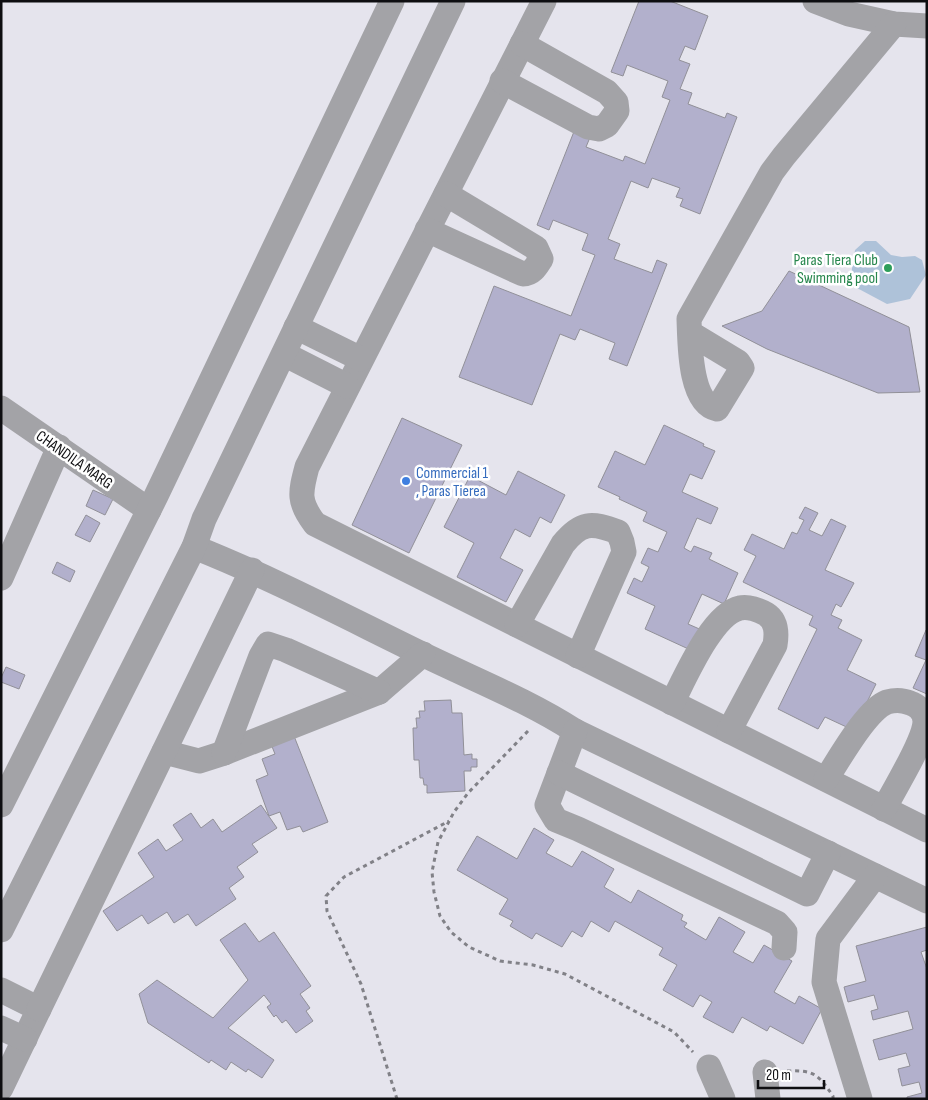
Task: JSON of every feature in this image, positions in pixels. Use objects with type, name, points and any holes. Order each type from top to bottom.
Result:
[{"type":"street","points":[[3,799],[149,510],[392,1]]},
{"type":"street","points":[[1,930],[194,547],[204,519],[453,1]]},
{"type":"street","points":[[544,1],[306,467],[301,489],[304,510],[315,524],[927,830]]},
{"type":"street","points":[[815,1],[848,14],[894,24],[927,26]]},
{"type":"street","points":[[690,333],[689,319],[772,172],[894,24]]},
{"type":"street","points":[[502,81],[588,127],[599,129],[607,125],[617,111],[616,102],[607,92],[522,44]]},
{"type":"street","points":[[427,230],[523,274],[529,274],[535,269],[541,259],[536,248],[446,194]]},
{"type":"street","points":[[296,327],[361,359]]},
{"type":"street","points":[[284,354],[347,386]]},
{"type":"street","name":"CHANDILA MARG","points":[[1,408],[149,510]]},
{"type":"street","points":[[1,578],[59,448]]},
{"type":"street","points":[[517,626],[562,544],[571,534],[581,527],[593,526],[604,527],[618,532],[624,552],[578,656]]},
{"type":"street","points":[[194,547],[252,570],[546,712],[575,731],[927,901]]},
{"type":"street","points":[[1,1088],[252,570]]},
{"type":"street","points":[[672,703],[702,645],[720,621],[729,613],[741,608],[758,610],[768,616],[775,625],[777,634],[775,645],[730,731]]},
{"type":"street","points":[[224,753],[261,656],[268,644],[286,650],[379,692]]},
{"type":"street","points":[[164,752],[199,761],[224,753],[379,692],[423,654]]},
{"type":"street","points":[[826,779],[856,733],[878,708],[888,702],[903,700],[914,704],[923,712],[925,721],[924,731],[884,808]]},
{"type":"street","points":[[575,731],[547,804],[556,820],[777,923],[785,932],[784,948]]},
{"type":"street","points":[[559,773],[807,894],[828,853]]},
{"type":"street","points":[[860,1099],[824,982],[828,939],[875,876]]},
{"type":"street","points":[[1,990],[39,1009]]},
{"type":"street","points":[[1,1028],[25,1039]]},
{"type":"street","points":[[709,1067],[722,1099]]},
{"type":"street","points":[[765,1072],[768,1099]]},
{"type":"path","points":[[546,712],[468,793],[438,842],[432,872],[434,892],[440,916],[451,932],[469,947],[500,961],[532,965],[565,974],[674,1032],[709,1067]]},
{"type":"path","points":[[397,1099],[360,984],[326,911],[326,896],[344,877],[450,820]]},
{"type":"path","points":[[765,1072],[802,1071],[820,1077],[833,1099]]},
{"type":"water","name":"Paras Tiera Club Swimming pool","points":[[865,241],[876,241],[891,255],[902,257],[915,256],[922,260],[926,275],[910,299],[887,304],[857,288],[851,275],[855,250]]},
{"type":"building","points":[[639,1],[670,1],[708,16],[695,50],[685,46],[679,60],[690,64],[680,89],[692,93],[688,104],[725,118],[727,113],[737,117],[700,214],[680,206],[683,199],[676,197],[680,188],[652,178],[648,188],[631,181],[608,239],[620,244],[614,259],[652,273],[657,260],[667,264],[627,366],[609,359],[615,343],[580,329],[575,340],[560,334],[532,405],[459,377],[494,286],[571,316],[595,255],[582,250],[588,234],[553,220],[549,230],[537,225],[575,129],[591,135],[586,147],[623,161],[625,156],[645,164],[670,100],[662,97],[668,81],[627,65],[623,76],[611,72]]},
{"type":"building","points":[[789,271],[909,327],[920,392],[878,393],[767,349],[722,326],[762,311]]},
{"type":"building","points":[[402,418],[462,445],[409,553],[352,525]]},
{"type":"building","points":[[664,425],[715,451],[702,479],[690,474],[682,492],[718,508],[711,524],[697,518],[684,548],[691,552],[694,546],[712,553],[709,559],[738,573],[724,604],[702,594],[688,624],[704,631],[695,652],[645,629],[655,606],[627,593],[634,578],[642,582],[649,567],[641,563],[648,548],[658,552],[667,532],[643,521],[647,512],[598,487],[615,451],[645,465]]},
{"type":"building","points":[[518,471],[565,495],[551,523],[540,517],[530,537],[515,529],[500,558],[523,570],[506,602],[457,577],[474,543],[444,527],[470,476],[506,495]]},
{"type":"building","points":[[93,490],[113,499],[105,515],[86,506]]},
{"type":"building","points":[[805,507],[818,513],[809,530],[822,536],[831,519],[846,526],[825,570],[854,583],[841,607],[836,604],[831,615],[842,620],[838,628],[862,640],[847,670],[876,684],[853,730],[825,717],[818,729],[778,709],[817,629],[809,625],[813,616],[743,582],[756,556],[744,550],[752,534],[784,549],[792,532],[797,534],[804,520],[799,518]]},
{"type":"building","points":[[86,515],[100,523],[90,542],[75,535]]},
{"type":"building","points":[[57,562],[75,571],[70,582],[52,573]]},
{"type":"building","points":[[926,630],[927,694],[913,688],[926,660],[915,656]]},
{"type":"building","points":[[6,667],[25,675],[19,689],[1,682]]},
{"type":"building","points":[[451,700],[452,713],[462,713],[464,755],[472,754],[472,759],[477,759],[477,767],[471,767],[471,771],[464,771],[465,791],[427,793],[427,785],[424,785],[423,778],[420,778],[419,760],[414,760],[413,728],[417,728],[416,718],[420,718],[419,711],[425,711],[424,701]]},
{"type":"building","points":[[294,736],[328,822],[303,832],[300,826],[287,830],[280,812],[269,816],[256,780],[268,775],[262,759],[275,754],[271,744]]},
{"type":"building","points":[[261,805],[277,828],[252,844],[258,852],[237,867],[244,877],[229,888],[236,899],[196,926],[188,914],[174,923],[167,912],[148,924],[142,915],[117,931],[103,911],[154,877],[138,853],[158,839],[166,851],[183,840],[173,825],[191,813],[201,828],[213,819],[222,832]]},
{"type":"building","points":[[534,828],[554,840],[546,853],[572,867],[582,851],[614,869],[604,887],[631,903],[638,890],[683,915],[681,920],[687,923],[684,927],[706,940],[719,917],[745,932],[733,952],[753,963],[764,945],[792,961],[774,992],[795,1004],[799,996],[822,1009],[803,1044],[770,1026],[767,1031],[742,1017],[733,1033],[703,1017],[712,1002],[700,995],[693,1007],[663,990],[677,965],[659,955],[663,948],[615,921],[609,932],[591,921],[582,937],[572,931],[562,947],[536,933],[532,939],[510,926],[513,921],[499,914],[508,899],[457,870],[477,836],[517,859]]},
{"type":"building","points":[[245,923],[259,942],[274,932],[311,986],[300,994],[310,1008],[306,1011],[313,1021],[296,1033],[286,1020],[282,1023],[276,1015],[274,1017],[267,1007],[271,1004],[264,995],[228,1028],[274,1060],[262,1078],[248,1069],[246,1072],[231,1062],[226,1070],[211,1060],[209,1063],[148,1023],[139,994],[157,980],[213,1018],[248,980],[220,940]]},
{"type":"building","points":[[927,927],[927,950],[921,952],[927,969],[927,1099],[907,1099],[907,1097],[922,1093],[919,1082],[902,1086],[898,1069],[910,1066],[906,1053],[879,1060],[873,1040],[913,1029],[908,1011],[873,1020],[871,1011],[878,1009],[874,995],[848,1002],[844,987],[866,981],[856,946]]},
{"type":"place","name":"Paras Tiera Club Swimming pool","points":[[888,268]]},
{"type":"place","name":"Commercial 1 , Paras Tierea","points":[[406,481]]}]
